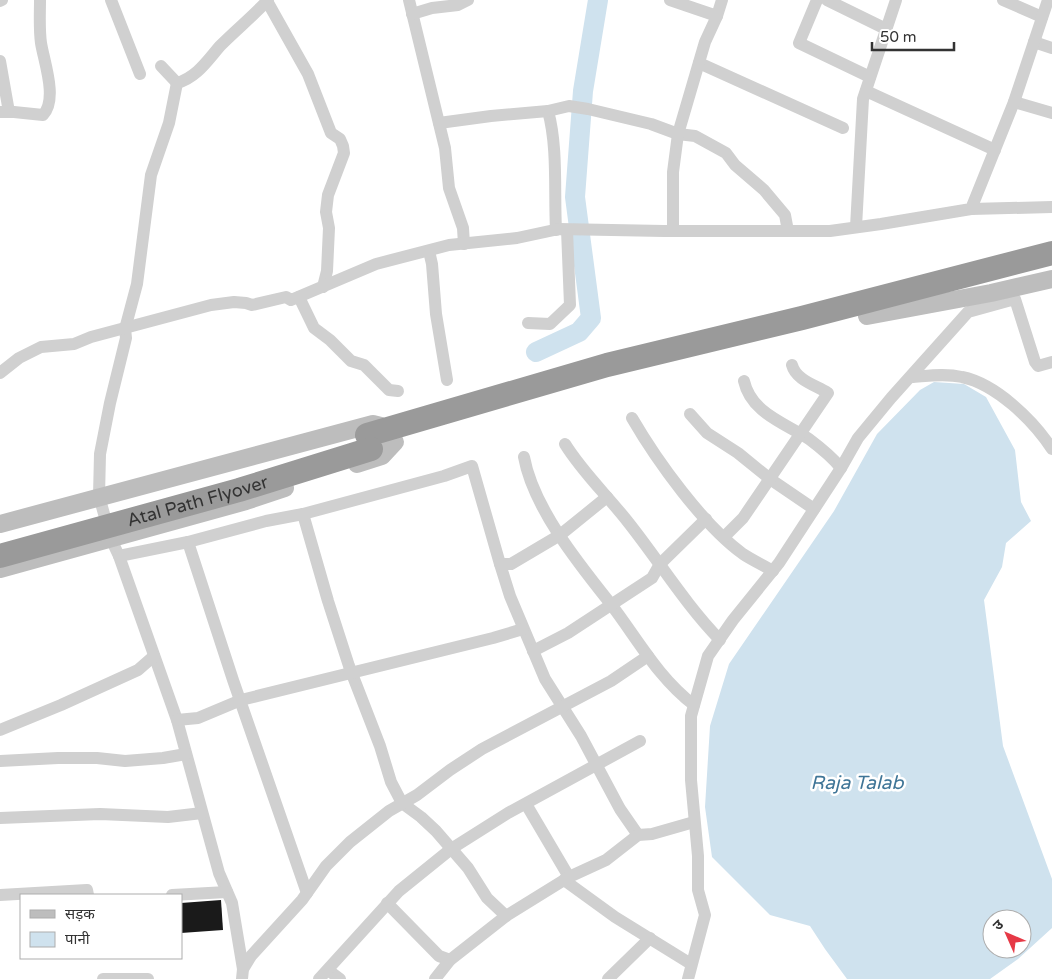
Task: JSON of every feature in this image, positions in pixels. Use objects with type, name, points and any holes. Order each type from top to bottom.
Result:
[{"type":"highway","points":[[957,285],[1052,253]]},
{"type":"highway","points":[[957,285],[1052,269]]},
{"type":"highway","name":"Atal Path Flyover","points":[[0,541],[235,476],[393,436],[610,372],[957,285]]},
{"type":"highway","name":"Atal Path Flyover","points":[[0,556],[239,490],[369,442]]},
{"type":"street","points":[[0,61],[4,112],[43,115],[48,110],[50,95],[41,41],[40,0]]},
{"type":"street","points":[[111,0],[140,74]]},
{"type":"street","points":[[177,83],[188,80],[200,70],[221,46],[268,0],[308,74],[332,133],[340,139],[344,146],[344,153],[328,195],[326,212],[329,228],[327,271],[324,287]]},
{"type":"street","points":[[409,0],[445,148],[449,188],[463,228],[464,244]]},
{"type":"street","points":[[412,14],[432,8],[458,5],[468,0]]},
{"type":"street","points":[[670,0],[718,16]]},
{"type":"street","points":[[673,231],[673,172],[678,134],[705,42],[718,16],[722,0]]},
{"type":"street","points":[[817,0],[799,43],[870,77]]},
{"type":"street","points":[[827,0],[886,29]]},
{"type":"street","points":[[856,227],[863,99],[896,0]]},
{"type":"street","points":[[1002,0],[1042,17]]},
{"type":"street","points":[[971,210],[1014,102],[1048,0]]},
{"type":"street","points":[[1034,42],[1052,48]]},
{"type":"street","points":[[699,63],[842,128]]},
{"type":"street","points":[[162,66],[177,83]]},
{"type":"street","points":[[177,83],[169,123],[151,175],[137,284],[125,328],[126,338],[100,454],[99,496],[111,539],[119,556],[177,720],[220,874],[232,903],[243,974]]},
{"type":"street","points":[[866,91],[995,150]]},
{"type":"street","points":[[1014,102],[1052,113]]},
{"type":"street","points":[[439,123],[548,111],[569,106],[588,108],[652,124],[678,134],[695,136],[726,153],[736,165],[764,190],[785,215],[788,231]]},
{"type":"street","points":[[528,323],[550,324],[570,304],[551,123],[548,111]]},
{"type":"street","points":[[0,372],[19,358],[41,347],[74,344],[91,336],[211,304],[234,302],[252,305],[286,297],[291,300],[376,264],[449,245],[517,238],[562,230],[830,230],[971,210],[1052,207]]},
{"type":"street","points":[[866,309],[980,264],[1052,245]]},
{"type":"street","points":[[429,250],[436,314],[447,380]]},
{"type":"street","points":[[866,309],[999,291],[1052,279]]},
{"type":"street","points":[[299,297],[314,328],[330,340],[351,361],[364,365],[389,390],[398,391]]},
{"type":"street","points":[[688,979],[705,916],[698,890],[698,856],[690,749],[691,716],[708,656],[733,620],[773,571],[841,468],[858,438],[968,312],[1015,299],[1034,362],[1038,366],[1052,362]]},
{"type":"street","points":[[724,537],[743,518],[828,393],[800,377],[794,371],[792,365]]},
{"type":"street","points":[[911,377],[932,375],[962,377],[987,386],[1030,421],[1052,449]]},
{"type":"street","points":[[744,381],[746,390],[755,403],[772,418],[800,434],[830,455],[841,468]]},
{"type":"street","points":[[690,414],[707,433],[738,453],[770,479],[814,509]]},
{"type":"street","points":[[632,418],[644,440],[706,519],[743,554],[773,571]]},
{"type":"street","points":[[0,524],[373,424],[393,436],[382,456],[246,501],[0,569]]},
{"type":"street","points":[[565,444],[576,463],[607,497],[660,564],[700,619],[720,640]]},
{"type":"street","points":[[524,457],[526,467],[543,508],[560,534],[662,676],[694,705]]},
{"type":"street","points":[[119,556],[188,542],[266,521],[303,514],[444,476],[472,466],[500,564],[523,629],[545,679],[563,706],[620,809],[638,835]]},
{"type":"street","points":[[500,564],[511,564],[560,534],[607,497]]},
{"type":"street","points":[[303,514],[351,672],[380,746],[391,782],[402,803],[421,816],[468,868],[487,898],[506,916]]},
{"type":"street","points":[[533,651],[568,633],[652,578],[660,564],[706,519]]},
{"type":"street","points":[[188,542],[307,893]]},
{"type":"street","points":[[177,720],[198,718],[241,700],[303,686],[351,672],[523,629]]},
{"type":"street","points":[[0,730],[138,670],[154,656]]},
{"type":"street","points":[[243,974],[251,956],[307,893],[326,866],[350,842],[390,811],[482,749],[611,681],[648,656]]},
{"type":"street","points":[[340,979],[323,974],[399,891],[451,849],[526,804],[640,741]]},
{"type":"street","points":[[0,761],[97,758],[125,762],[186,754]]},
{"type":"street","points":[[526,804],[567,879],[615,917],[691,964]]},
{"type":"street","points":[[0,818],[100,814],[168,817],[202,812]]},
{"type":"street","points":[[434,979],[450,960],[506,916],[567,879],[606,860],[638,835],[652,834],[694,822]]},
{"type":"street","points":[[0,895],[87,890],[88,894]]},
{"type":"street","points":[[182,894],[228,892]]},
{"type":"street","points":[[387,903],[439,956],[450,960]]},
{"type":"street","points":[[608,979],[650,938]]},
{"type":"street","points":[[104,979],[148,979]]},
{"type":"water","name":"Raja Talab","points":[[934,382],[964,384],[986,397],[1015,450],[1021,502],[1031,521],[1006,543],[1002,567],[984,600],[1003,746],[1052,879],[1052,928],[1032,946],[1032,909],[982,909],[982,959],[1018,959],[990,979],[847,979],[810,926],[770,915],[712,857],[705,807],[710,726],[729,664],[834,511],[877,434],[920,390]]},
{"type":"building","points":[[221,900],[223,930],[182,933],[182,903]]},
{"type":"waterway","points":[[536,352],[579,332],[591,318],[575,197],[583,91],[598,0]]}]
